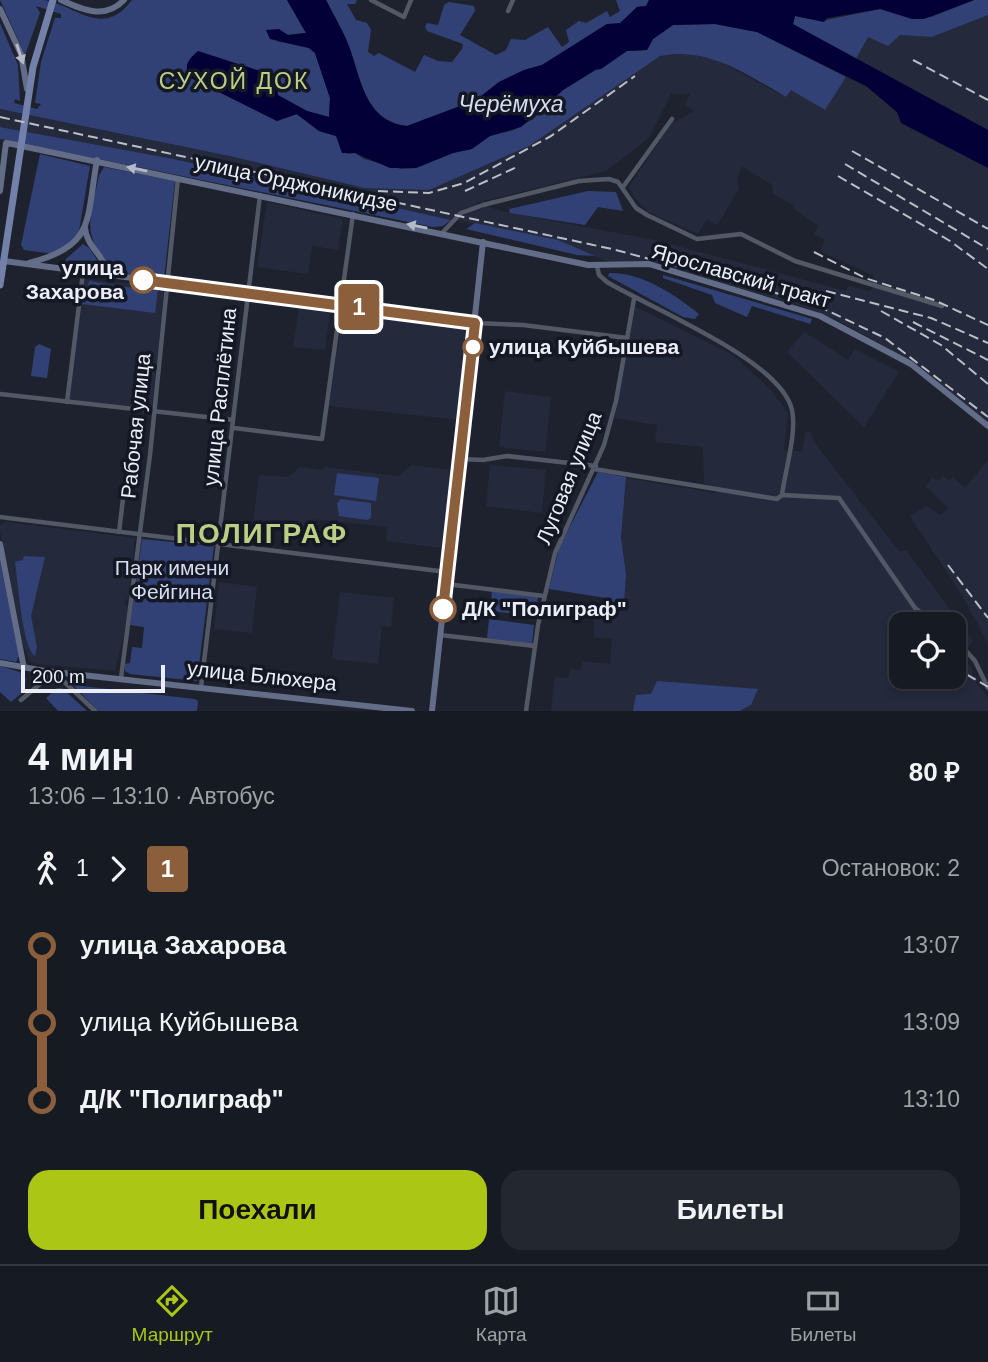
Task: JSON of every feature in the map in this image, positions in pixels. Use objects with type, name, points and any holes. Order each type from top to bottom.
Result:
[{"type":"main road","points":[[0,285],[33,66],[53,0]]},
{"type":"street","points":[[61,0],[100,12],[116,8],[124,0]]},
{"type":"street","points":[[371,0],[404,17],[411,0]]},
{"type":"street","points":[[508,11],[513,0]]},
{"type":"street","points":[[0,9],[23,58],[27,102]]},
{"type":"street","points":[[623,187],[672,118]]},
{"type":"street","points":[[0,191],[3,143]]},
{"type":"street","name":"улица Орджоникидзе","points":[[3,143],[354,213],[577,262]]},
{"type":"street","points":[[74,245],[85,226],[97,160]]},
{"type":"street","name":"Рабочая улица","points":[[121,678],[154,411],[178,177]]},
{"type":"street","points":[[443,232],[465,211],[545,188],[597,178],[618,182],[636,208],[697,239],[741,233],[794,261],[942,306]]},
{"type":"street","name":"улица Расплётина","points":[[201,687],[260,194]]},
{"type":"street","points":[[233,428],[322,439],[354,213]]},
{"type":"street","points":[[85,226],[91,246],[107,267],[107,276]]},
{"type":"street","points":[[25,264],[56,256],[83,242],[91,246]]},
{"type":"street","points":[[432,711],[483,242]]},
{"type":"street","points":[[4,261],[475,323],[523,325],[627,338]]},
{"type":"street","name":"Ярославский тракт","points":[[577,262],[597,265],[649,264],[820,316],[911,364],[988,426]]},
{"type":"street","points":[[597,265],[599,275],[607,282],[717,340],[784,393],[792,410],[794,425],[779,497]]},
{"type":"street","points":[[67,402],[83,273]]},
{"type":"street","name":"Луговая улица","points":[[526,711],[544,596],[556,547],[595,468],[615,409],[634,298]]},
{"type":"street","points":[[0,394],[233,420]]},
{"type":"street","points":[[460,459],[483,460],[507,456],[779,497],[839,498],[920,612]]},
{"type":"street","points":[[119,532],[123,499]]},
{"type":"street","points":[[0,517],[447,572]]},
{"type":"street","points":[[0,544],[24,668]]},
{"type":"street","points":[[446,584],[544,596]]},
{"type":"street","points":[[440,635],[535,646]]},
{"type":"street","points":[[966,651],[975,661],[988,688]]},
{"type":"street","name":"улица Блюхера","points":[[0,663],[54,672],[412,711]]},
{"type":"street","points":[[21,699],[54,672],[95,711]]},
{"type":"shaded area","points":[[988,15],[988,130],[856,59],[868,36],[888,45],[900,35],[932,37]]},
{"type":"shaded area","points":[[677,52],[710,56],[785,97],[791,89],[824,110],[846,77],[866,86],[897,112],[988,168],[988,423],[912,361],[837,320],[805,307],[652,263],[609,262],[545,237],[405,211],[175,159],[0,127],[0,109],[234,157],[354,186],[429,190],[529,146],[643,65],[660,56]],"holes":[[[671,94],[690,94],[685,105],[694,111],[672,123],[659,141],[629,187],[634,197],[648,212],[698,234],[707,219],[717,225],[739,189],[737,179],[742,166],[772,185],[773,194],[791,204],[794,203],[794,209],[818,226],[814,234],[825,240],[820,251],[874,276],[871,291],[848,286],[846,291],[655,240],[510,213],[475,203],[606,171],[649,138]]]},
{"type":"shaded area","points":[[267,202],[343,219],[338,250],[312,246],[308,274],[257,267]]},
{"type":"shaded area","points":[[85,279],[161,287],[164,290],[152,408],[71,400],[69,397]]},
{"type":"shaded area","points":[[299,306],[330,310],[325,350],[293,347]]},
{"type":"shaded area","points":[[634,306],[733,355],[771,390],[788,414],[784,450],[802,452],[805,433],[810,431],[817,446],[899,551],[907,551],[952,612],[889,612],[889,689],[966,689],[966,659],[973,671],[972,675],[978,678],[976,683],[988,697],[988,711],[551,711],[555,677],[568,678],[570,669],[581,670],[582,661],[610,664],[612,638],[594,638],[594,616],[613,620],[616,603],[623,604],[626,574],[621,538],[626,478],[715,493],[716,487],[704,484],[703,447],[655,442],[657,425],[615,418]]},
{"type":"shaded area","points":[[343,309],[451,323],[464,328],[470,336],[461,420],[329,406]]},
{"type":"shaded area","points":[[804,332],[848,360],[855,349],[899,372],[864,427],[787,352]]},
{"type":"shaded area","points":[[505,391],[551,397],[545,452],[499,447]]},
{"type":"shaded area","points":[[988,460],[988,643],[962,595],[910,516],[926,506],[941,515],[948,508],[926,486],[932,478],[939,480],[943,476],[949,481],[953,477],[965,488]]},
{"type":"shaded area","points":[[411,465],[451,470],[442,548],[386,541],[387,527],[315,519],[314,524],[304,523],[303,530],[253,524],[259,475],[288,477],[300,467],[321,470],[325,467],[399,476]]},
{"type":"shaded area","points":[[490,465],[546,470],[542,513],[486,506]]},
{"type":"shaded area","points":[[6,522],[135,538],[129,595],[125,604],[128,608],[115,671],[29,661],[23,645],[0,532],[0,526]]},
{"type":"shaded area","points":[[219,582],[257,587],[252,633],[214,629]]},
{"type":"shaded area","points":[[340,592],[394,598],[391,627],[382,626],[378,664],[332,659]]},
{"type":"shaded area","points":[[966,631],[973,641],[966,650]]},
{"type":"green space","points":[[0,0],[44,0],[100,19],[111,17],[132,0],[287,0],[306,33],[288,35],[276,41],[309,48],[315,53],[330,98],[329,117],[307,111],[277,95],[274,79],[240,65],[223,65],[189,77],[277,121],[296,114],[319,131],[336,136],[347,154],[355,153],[364,159],[401,169],[416,168],[471,149],[490,136],[514,130],[533,119],[563,90],[627,51],[647,50],[653,39],[673,25],[715,24],[757,32],[846,77],[825,110],[791,90],[786,97],[726,64],[694,55],[660,56],[529,146],[429,190],[364,188],[234,157],[0,109],[0,23],[18,65],[20,101],[15,99],[14,103],[37,109],[41,104],[35,103],[41,62],[55,18],[61,18],[61,14],[36,6],[40,13],[25,55]]},
{"type":"green space","points":[[326,0],[357,0],[355,4],[347,4],[356,20],[367,23],[371,30],[368,52],[374,56],[379,53],[415,72],[424,55],[438,61],[452,62],[462,49],[463,44],[427,31],[425,27],[427,23],[438,25],[444,5],[449,2],[474,6],[475,11],[460,35],[496,55],[506,50],[511,39],[525,40],[548,27],[562,47],[569,42],[566,30],[579,21],[586,23],[607,11],[610,17],[620,11],[616,0],[649,0],[646,6],[637,7],[620,24],[607,24],[542,65],[499,82],[476,100],[407,126],[393,123],[382,116],[367,98],[348,43]]},
{"type":"green space","points":[[974,0],[988,0],[988,15],[932,37],[900,35],[888,46],[868,37],[856,59],[793,25],[795,16],[821,21],[880,9],[931,17]]},
{"type":"green space","points":[[0,127],[174,159],[451,220],[443,226],[433,227],[0,139]]},
{"type":"green space","points":[[40,154],[90,166],[79,231],[76,238],[54,254],[24,250],[21,245]]},
{"type":"green space","points":[[104,167],[175,181],[164,278],[113,272],[96,246],[90,226],[91,216],[99,175]]},
{"type":"green space","points":[[588,191],[616,192],[623,211],[598,207],[585,225],[510,213],[509,209]]},
{"type":"green space","points":[[475,223],[558,240],[595,256],[577,255],[466,229]]},
{"type":"green space","points":[[83,244],[89,248],[104,270],[64,265],[66,259]]},
{"type":"green space","points":[[609,273],[645,280],[699,314],[695,319],[683,317],[608,276]]},
{"type":"green space","points":[[663,275],[812,319],[810,324],[752,306],[747,317],[715,303],[712,295],[663,278]]},
{"type":"green space","points":[[89,281],[145,290],[158,289],[155,313],[82,304],[85,285],[88,286]]},
{"type":"green space","points":[[39,344],[51,349],[47,378],[31,376],[35,347]]},
{"type":"green space","points":[[598,472],[626,477],[621,538],[626,574],[624,604],[606,602],[606,598],[549,589],[559,548]]},
{"type":"green space","points":[[337,473],[379,478],[376,501],[334,495]]},
{"type":"green space","points":[[341,499],[371,503],[371,518],[367,520],[339,516],[337,503]]},
{"type":"green space","name":"Парк имени Фейгина","points":[[142,539],[214,546],[197,681],[130,674],[125,671],[125,664],[130,663],[132,647],[142,648],[144,627],[130,625]]},
{"type":"green space","points":[[24,556],[45,557],[31,616],[37,647],[35,656],[24,627],[15,562],[23,560]]},
{"type":"green space","points":[[0,561],[19,656],[16,662],[0,659]]},
{"type":"green space","points":[[492,591],[538,597],[535,616],[490,611]]},
{"type":"green space","points":[[489,619],[534,625],[532,644],[487,638]]},
{"type":"green space","points":[[0,666],[20,672],[26,679],[23,692],[11,702],[0,692]]},
{"type":"green space","points":[[657,681],[758,689],[751,705],[739,711],[633,711],[636,695],[651,694]]},
{"type":"green space","points":[[73,685],[195,699],[198,701],[197,711],[98,711]]},
{"type":"green space","points":[[57,688],[62,688],[87,711],[58,711],[46,698]]},
{"type":"water","name":"Черёмуха","points":[[287,0],[326,0],[345,36],[367,98],[382,117],[407,126],[476,100],[499,82],[542,65],[607,24],[620,23],[637,7],[646,6],[649,0],[974,0],[924,19],[912,19],[880,9],[827,18],[824,22],[795,16],[793,24],[988,130],[988,168],[901,123],[897,112],[866,86],[757,32],[715,24],[673,25],[653,39],[647,50],[627,51],[563,90],[521,127],[490,136],[472,149],[453,153],[416,168],[390,168],[355,153],[342,153],[336,136],[319,131],[297,114],[277,121],[189,77],[188,62],[198,51],[260,71],[277,81],[278,95],[307,111],[329,117],[330,98],[315,53],[309,48],[270,39],[266,30],[279,29],[288,35],[306,33]]},
{"type":"railway","points":[[913,60],[988,100]]},
{"type":"railway","points":[[378,191],[429,193],[464,183],[551,136],[635,76]]},
{"type":"railway","points":[[0,117],[612,249],[770,291],[824,309],[885,338],[988,417]]},
{"type":"railway","points":[[852,151],[988,229]]},
{"type":"railway","points":[[845,164],[988,249]]},
{"type":"railway","points":[[465,191],[519,166]]},
{"type":"railway","points":[[838,176],[950,241],[988,269]]},
{"type":"railway","points":[[814,252],[865,278],[934,300],[988,325]]},
{"type":"railway","points":[[826,291],[931,318],[988,343]]},
{"type":"railway","points":[[881,311],[941,345],[988,384]]},
{"type":"railway","points":[[913,322],[988,360]]},
{"type":"railway","points":[[948,565],[988,618]]},
{"type":"railway","points":[[966,674],[988,687]]},
{"type":"bus line","name":"1","points":[[143,280],[475,323],[443,609]]},
{"type":"place","name":"улица Захарова","points":[[143,280]]},
{"type":"place","name":"улица Куйбышева","points":[[473,347]]},
{"type":"place","name":"Д/К \"Полиграф\"","points":[[443,609]]},
{"type":"district","name":"СУХОЙ ДОК","points":[[234,81]]},
{"type":"district","name":"ПОЛИГРАФ","points":[[262,533]]}]
